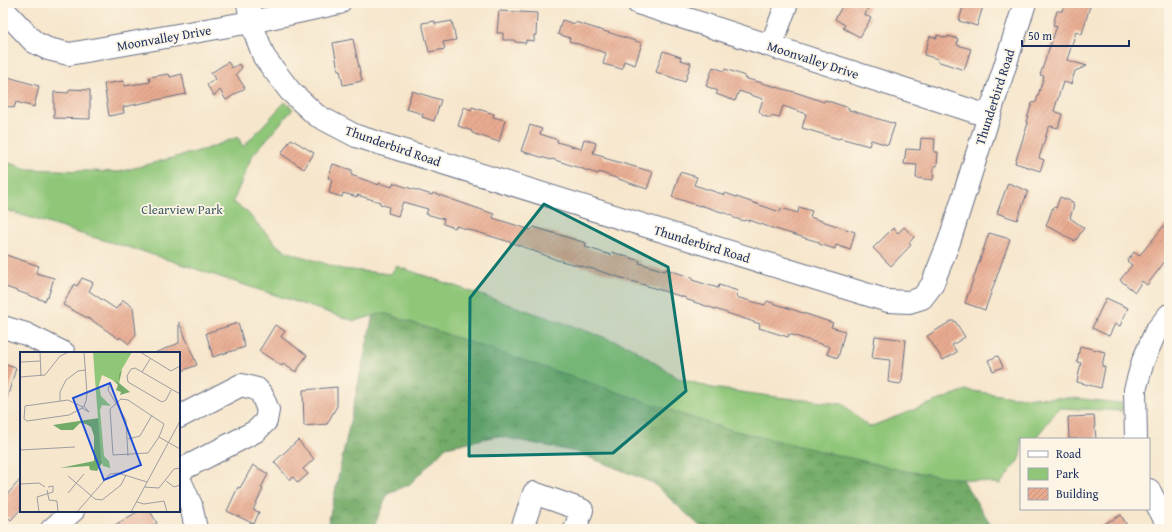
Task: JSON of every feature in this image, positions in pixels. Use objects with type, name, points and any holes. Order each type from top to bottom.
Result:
[{"type":"street","name":"Moonvalley Drive","points":[[3,10],[34,42],[48,49],[69,54],[250,12],[339,3]]},
{"type":"street","name":"Moonvalley Drive","points":[[638,3],[988,116]]},
{"type":"street","points":[[771,46],[787,3]]},
{"type":"street","name":"Thunderbird Road","points":[[250,12],[264,57],[290,92],[316,115],[356,136],[888,301],[909,302],[922,298],[932,285],[949,242],[1025,3]]},
{"type":"street","points":[[1136,438],[1135,390],[1143,361],[1156,331],[1169,315]]},
{"type":"street","points":[[3,327],[26,334],[62,352]]},
{"type":"street","points":[[180,416],[241,385],[255,387],[262,395],[268,410],[266,421],[256,431],[180,470]]},
{"type":"street","points":[[180,480],[191,505],[196,529]]},
{"type":"street","points":[[1150,492],[1169,526]]},
{"type":"street","points":[[522,529],[534,493],[582,510],[575,529]]},
{"type":"street","points":[[52,529],[72,512]]},
{"type":"highlighted area","points":[[544,204],[668,267],[686,391],[613,453],[469,456],[470,298]]},
{"type":"green space","name":"Clearview Park","points":[[285,102],[293,109],[252,156],[233,202],[246,211],[278,246],[288,252],[342,269],[391,274],[396,266],[629,346],[678,378],[712,388],[843,404],[869,427],[966,390],[1013,397],[1073,398],[1122,403],[1122,411],[1059,408],[1036,438],[1020,438],[1020,458],[1000,484],[905,471],[723,428],[384,313],[354,321],[138,250],[3,209],[3,161],[28,169],[119,172],[206,149],[238,137],[243,147]]},
{"type":"green space","points":[[376,301],[961,478],[994,529],[703,529],[653,483],[576,452],[497,436],[446,447],[410,484],[388,493],[373,529],[327,529]]},
{"type":"building","points":[[844,3],[870,3],[865,15],[871,18],[860,37],[843,28],[845,25],[835,19]]},
{"type":"building","points":[[964,3],[984,3],[977,26],[959,21]]},
{"type":"building","points":[[1065,3],[1082,3],[1090,6],[1082,34],[1076,32],[1067,60],[1087,66],[1075,71],[1071,84],[1063,82],[1054,111],[1062,114],[1058,128],[1050,126],[1048,129],[1039,158],[1044,160],[1040,171],[1015,163],[1028,123],[1026,122],[1032,103],[1036,102],[1044,76],[1040,75],[1057,26],[1053,25],[1057,11],[1062,11]]},
{"type":"building","points":[[499,11],[537,13],[536,35],[534,35],[534,41],[526,40],[526,43],[515,42],[515,40],[503,40],[503,33],[497,33]]},
{"type":"building","points":[[562,20],[575,24],[575,22],[642,43],[635,65],[624,61],[622,69],[603,64],[606,53],[569,41],[570,38],[558,34]]},
{"type":"building","points":[[435,21],[435,24],[452,21],[456,40],[443,42],[445,49],[429,52],[422,23]]},
{"type":"building","points":[[937,35],[958,39],[957,45],[971,49],[964,70],[924,55],[930,36],[937,38]]},
{"type":"building","points":[[353,39],[362,81],[343,85],[340,70],[338,70],[333,43]]},
{"type":"building","points":[[663,51],[681,57],[680,60],[691,63],[685,82],[656,72]]},
{"type":"building","points":[[228,62],[232,68],[239,64],[242,68],[236,74],[245,88],[226,100],[220,90],[214,96],[207,85],[215,79],[211,73]]},
{"type":"building","points":[[713,67],[724,71],[725,69],[745,76],[744,78],[824,102],[825,100],[849,108],[849,110],[895,124],[888,145],[871,140],[869,146],[802,128],[806,114],[783,106],[779,118],[763,116],[759,111],[763,99],[739,91],[735,101],[716,94],[718,91],[706,86]]},
{"type":"building","points":[[169,74],[170,77],[182,74],[186,94],[123,107],[124,113],[109,116],[104,84],[124,81],[124,86],[150,82],[149,77]]},
{"type":"building","points":[[8,77],[39,86],[34,107],[16,102],[14,108],[3,105],[3,95]]},
{"type":"building","points":[[70,89],[90,90],[90,119],[54,118],[54,92],[68,93]]},
{"type":"building","points":[[412,91],[441,100],[434,121],[422,117],[423,114],[406,109]]},
{"type":"building","points":[[464,107],[471,110],[472,107],[494,114],[493,117],[505,120],[499,142],[472,133],[472,131],[458,126]]},
{"type":"building","points":[[530,125],[542,129],[540,134],[558,140],[557,142],[581,149],[584,139],[596,143],[593,153],[604,156],[604,158],[653,172],[647,189],[599,172],[598,174],[552,159],[551,160],[521,151]]},
{"type":"building","points":[[921,138],[935,139],[934,152],[938,152],[937,166],[934,166],[933,180],[916,178],[917,165],[904,164],[906,149],[920,150]]},
{"type":"building","points":[[291,139],[314,153],[304,169],[281,154]]},
{"type":"building","points":[[333,164],[352,170],[351,175],[379,185],[379,183],[392,187],[393,183],[432,195],[433,193],[494,214],[493,218],[531,230],[534,227],[586,243],[585,247],[611,255],[612,252],[640,261],[639,263],[665,271],[666,269],[693,278],[692,280],[718,288],[719,285],[738,291],[736,297],[765,305],[767,301],[833,323],[831,327],[845,331],[838,358],[827,354],[830,347],[789,334],[788,337],[759,328],[760,324],[685,299],[686,298],[593,269],[557,260],[513,243],[487,235],[456,226],[455,228],[443,224],[444,219],[426,214],[428,209],[403,202],[398,216],[388,213],[389,207],[380,204],[380,202],[357,195],[357,197],[343,193],[342,197],[329,193],[332,179],[328,178]]},
{"type":"building","points":[[680,172],[697,177],[694,185],[725,195],[725,193],[780,212],[781,208],[798,213],[799,207],[812,211],[810,217],[855,232],[850,250],[836,245],[835,249],[819,244],[819,242],[749,220],[744,221],[734,218],[731,215],[672,197]]},
{"type":"building","points":[[1008,183],[1028,191],[1017,220],[997,213]]},
{"type":"building","points":[[1060,197],[1073,202],[1074,205],[1070,218],[1084,228],[1075,241],[1046,226],[1053,207],[1056,208]]},
{"type":"building","points":[[1169,220],[1169,256],[1147,285],[1142,281],[1135,292],[1120,280],[1132,265],[1127,261],[1134,252],[1139,256]]},
{"type":"building","points":[[904,227],[914,237],[909,243],[911,245],[891,266],[873,248],[893,228],[898,233]]},
{"type":"building","points":[[989,233],[1010,239],[985,310],[965,303]]},
{"type":"building","points":[[3,254],[39,266],[36,273],[54,278],[48,297],[47,296],[45,301],[3,286]]},
{"type":"building","points":[[82,278],[93,283],[89,291],[116,309],[123,300],[133,307],[136,334],[129,344],[93,321],[63,305],[74,284],[77,286]]},
{"type":"building","points":[[1106,298],[1128,308],[1120,326],[1115,324],[1109,336],[1092,328]]},
{"type":"building","points":[[951,321],[955,321],[965,337],[952,345],[957,352],[943,360],[927,336]]},
{"type":"building","points":[[179,322],[197,365],[180,372],[180,352],[157,352],[179,343]]},
{"type":"building","points":[[238,323],[245,347],[213,357],[206,333]]},
{"type":"building","points":[[275,325],[285,331],[281,337],[307,355],[296,372],[283,364],[282,366],[259,351]]},
{"type":"building","points":[[875,336],[906,340],[902,381],[900,384],[888,382],[890,360],[872,358]]},
{"type":"building","points":[[1080,346],[1105,352],[1102,366],[1105,367],[1101,388],[1077,382],[1081,363],[1077,362]]},
{"type":"building","points":[[998,356],[1003,367],[993,371],[988,360]]},
{"type":"building","points":[[3,364],[16,368],[6,401],[3,400]]},
{"type":"building","points":[[337,387],[337,406],[327,424],[304,426],[303,390]]},
{"type":"building","points":[[1094,416],[1096,438],[1069,438],[1068,417]]},
{"type":"building","points":[[298,440],[314,459],[303,469],[308,474],[298,483],[293,477],[290,480],[274,462]]},
{"type":"building","points":[[253,465],[268,474],[253,510],[259,512],[254,524],[227,511],[238,487],[240,488]]},
{"type":"building","points":[[20,480],[20,510],[11,520],[3,513],[3,499]]},
{"type":"building","points":[[137,512],[151,512],[157,523],[147,529],[108,529]]},
{"type":"building","points":[[1121,515],[1129,529],[1095,529]]}]
